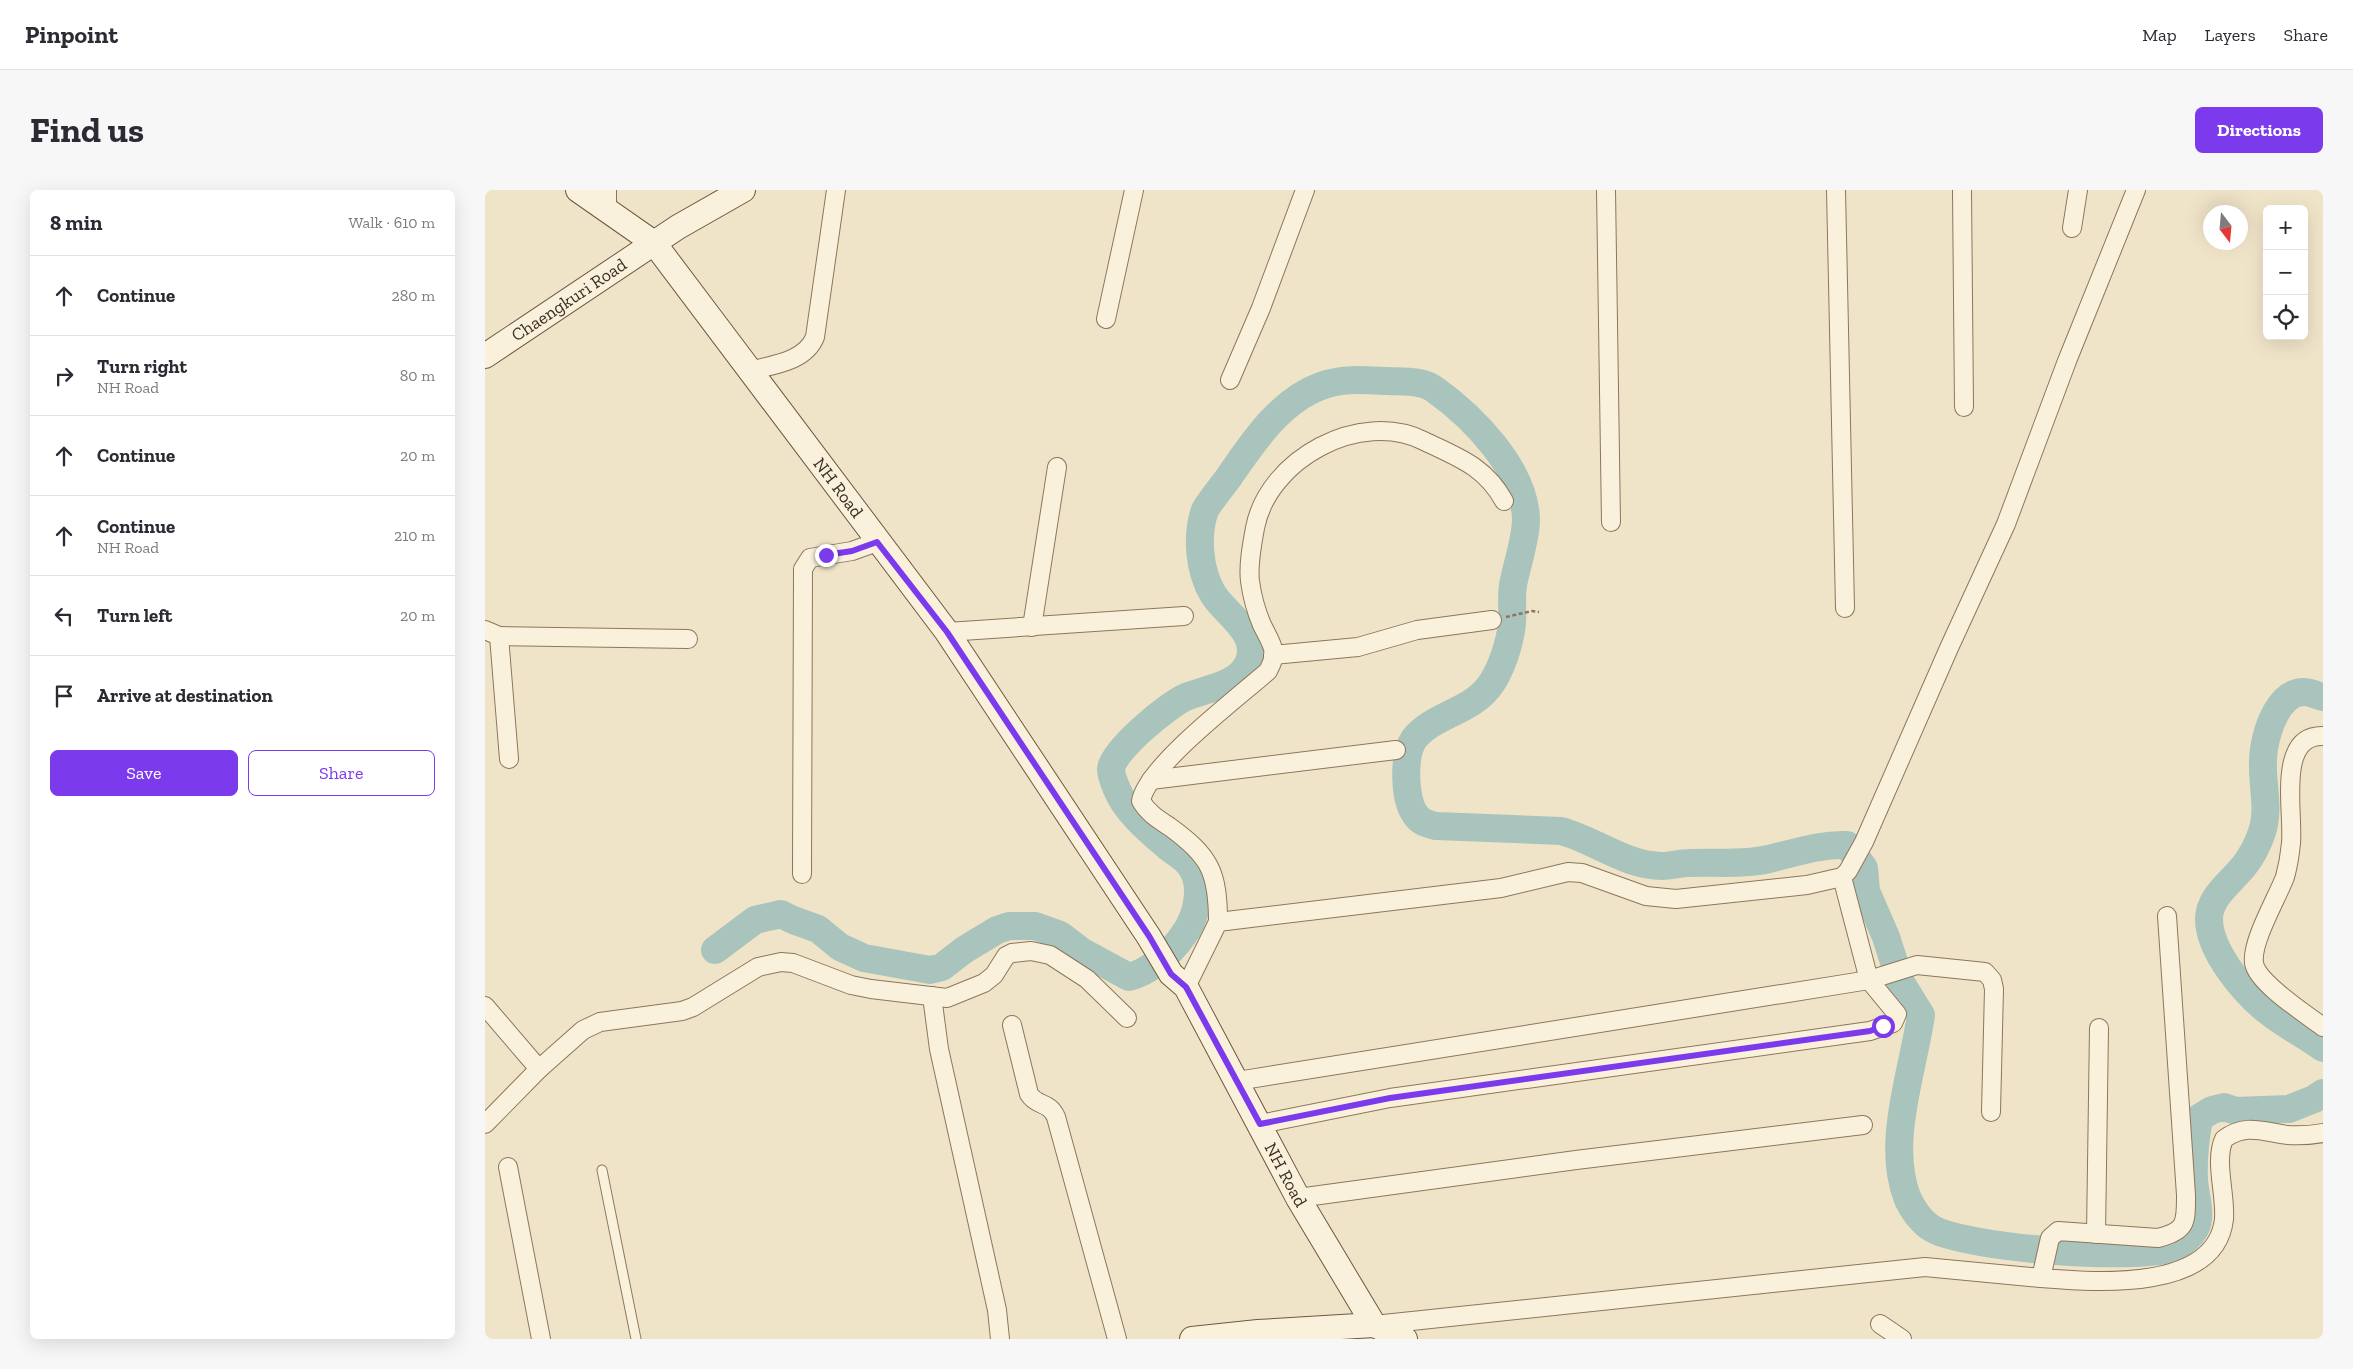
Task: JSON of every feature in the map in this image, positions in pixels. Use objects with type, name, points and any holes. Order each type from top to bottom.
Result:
[{"type":"main road","name":"NH Road","points":[[578,190],[607,200],[654,243],[877,542],[947,632],[1178,981],[1237,1081],[1298,1198],[1374,1325]]},
{"type":"main road","name":"Chaengkuri Road","points":[[485,356],[654,243],[743,190]]},
{"type":"main road","points":[[1192,1339],[1259,1336],[1374,1325],[1405,1339]]},
{"type":"street","points":[[749,371],[793,359],[804,354],[812,346],[815,337],[836,190]]},
{"type":"street","points":[[1106,319],[1134,190]]},
{"type":"street","points":[[1230,380],[1261,308],[1305,190]]},
{"type":"street","points":[[1606,190],[1611,522]]},
{"type":"street","points":[[1836,190],[1845,608]]},
{"type":"street","points":[[1962,190],[1964,407]]},
{"type":"street","points":[[2072,228],[2078,190]]},
{"type":"street","points":[[1218,922],[1501,888],[1568,872],[1582,873],[1646,896],[1676,899],[1807,886],[1845,874],[1864,842],[1949,648],[2007,524],[2067,361],[2136,190]]},
{"type":"street","points":[[1178,981],[1218,922],[1216,890],[1209,862],[1187,839],[1150,813],[1141,801],[1142,794],[1151,780],[1179,749],[1268,671],[1273,655],[1256,608],[1250,579],[1255,529],[1265,501],[1280,477],[1323,445],[1348,435],[1394,430],[1421,439],[1461,459],[1487,475],[1504,501]]},
{"type":"street","points":[[1033,626],[1057,467]]},
{"type":"street","points":[[802,874],[803,569],[805,562],[810,558],[852,551],[877,542]]},
{"type":"street","points":[[947,632],[1184,616]]},
{"type":"street","points":[[1273,655],[1358,647],[1417,630],[1492,620]]},
{"type":"street","points":[[509,759],[492,633],[688,639]]},
{"type":"street","points":[[2323,736],[2310,737],[2301,743],[2295,753],[2291,774],[2293,825],[2285,876],[2259,937],[2254,964],[2257,972],[2267,982],[2323,1027]]},
{"type":"street","points":[[1151,780],[1395,750]]},
{"type":"street","points":[[1260,1124],[1390,1098],[1870,1031],[1893,1023],[1897,1014],[1876,977],[1845,874]]},
{"type":"street","points":[[2048,1275],[2050,1238],[2058,1231],[2158,1238],[2172,1234],[2181,1228],[2186,1219],[2187,1195],[2167,916]]},
{"type":"street","points":[[485,1124],[533,1063],[592,1025],[693,1007],[758,967],[769,964],[793,963],[851,985],[947,998],[967,992],[984,983],[994,975],[1006,956],[1019,951],[1031,950],[1050,955],[1087,979],[1127,1018]]},
{"type":"street","points":[[1237,1081],[1876,977],[1917,964],[1985,972],[1989,975],[1994,990],[1991,1112]]},
{"type":"street","points":[[932,996],[939,1050],[997,1310],[1000,1339]]},
{"type":"street","points":[[485,1006],[533,1063]]},
{"type":"street","points":[[1012,1025],[1029,1094],[1032,1099],[1051,1107],[1057,1117],[1117,1339]]},
{"type":"street","points":[[2096,1234],[2099,1028]]},
{"type":"street","points":[[1298,1198],[1575,1160],[1863,1125]]},
{"type":"street","points":[[1374,1325],[1925,1267],[2048,1275],[2081,1280],[2159,1277],[2177,1271],[2208,1254],[2221,1233],[2224,1218],[2221,1146],[2224,1139],[2235,1131],[2250,1129],[2289,1135],[2323,1133]]},
{"type":"street","points":[[508,1167],[541,1339]]},
{"type":"street","points":[[1881,1324],[1902,1339]]},
{"type":"lane","points":[[602,1170],[636,1339]]},
{"type":"path","points":[[1492,620],[1532,611],[1539,612]]},
{"type":"waterway","points":[[715,950],[755,920],[781,914],[818,929],[840,947],[864,958],[930,970],[942,967],[964,950],[997,930],[1009,926],[1035,926],[1060,935],[1081,951],[1129,977],[1137,975],[1159,962],[1177,943],[1192,920],[1197,900],[1197,880],[1194,871],[1186,861],[1153,834],[1131,812],[1120,796],[1111,769],[1121,751],[1155,718],[1186,697],[1231,681],[1245,669],[1249,661],[1251,651],[1246,633],[1213,594],[1205,575],[1200,553],[1200,530],[1205,510],[1269,424],[1280,412],[1306,393],[1329,383],[1345,381],[1411,382],[1423,384],[1434,389],[1449,400],[1480,429],[1507,464],[1517,483],[1524,502],[1526,521],[1523,545],[1513,585],[1511,631],[1497,674],[1480,696],[1471,703],[1431,724],[1414,739],[1410,746],[1406,777],[1411,807],[1415,814],[1424,822],[1436,826],[1561,831],[1636,862],[1662,866],[1686,863],[1749,862],[1817,847],[1847,845],[1864,868],[1866,891],[1886,937],[1900,981],[1921,1015],[1903,1106],[1899,1153],[1901,1176],[1907,1197],[1925,1223],[1933,1229],[1952,1236],[1980,1242],[2053,1251],[2127,1253],[2156,1251],[2175,1247],[2189,1237],[2197,1223],[2198,1210],[2194,1171],[2199,1118],[2212,1110],[2224,1107],[2236,1111],[2289,1109],[2314,1099],[2323,1093]]},
{"type":"waterway","points":[[2323,697],[2307,692],[2296,693],[2281,704],[2271,722],[2263,759],[2265,812],[2262,832],[2247,862],[2217,897],[2210,911],[2209,919],[2215,944],[2239,983],[2269,1012],[2323,1048]]},
{"type":"route","points":[[826,555],[852,551],[877,542],[947,632],[1149,936],[1171,974],[1186,987],[1260,1124],[1390,1098],[1870,1031],[1883,1026]]}]
